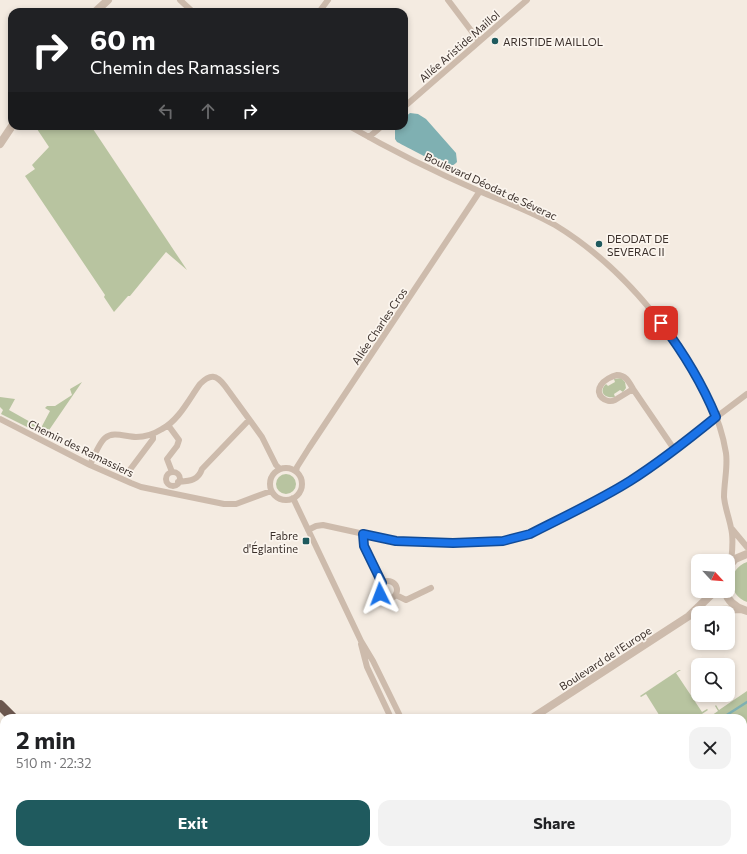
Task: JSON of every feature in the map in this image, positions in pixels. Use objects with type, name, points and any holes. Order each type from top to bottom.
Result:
[{"type":"highway","points":[[0,706],[9,714]]},
{"type":"street","points":[[99,8],[108,0]]},
{"type":"street","points":[[180,0],[189,8]]},
{"type":"street","points":[[448,0],[479,41]]},
{"type":"street","name":"Allée Aristide Maillol","points":[[408,103],[526,0]]},
{"type":"street","points":[[0,144],[9,130]]},
{"type":"street","name":"Boulevard Déodat de Séverac","points":[[356,130],[414,162],[554,225],[612,267],[648,305],[670,334],[710,401],[716,417],[726,455],[725,500],[732,529],[732,554]]},
{"type":"street","points":[[369,137],[377,130]]},
{"type":"street","name":"Allée Charles Cros","points":[[296,471],[297,467],[480,192]]},
{"type":"street","points":[[633,389],[612,401],[605,401],[599,393],[602,384],[617,375],[624,376],[626,378],[674,449]]},
{"type":"street","points":[[90,465],[103,440],[110,435],[138,437],[153,434],[168,425],[200,384],[211,376],[221,380],[262,437],[276,465],[280,469]]},
{"type":"street","points":[[308,530],[316,526],[323,525],[396,541],[453,543],[498,542],[511,540],[530,534],[614,491],[645,471],[747,394]]},
{"type":"street","name":"Chemin des Ramassiers","points":[[0,420],[90,465],[141,487],[224,504],[236,504],[271,491]]},
{"type":"street","points":[[172,472],[167,477],[168,482],[174,485],[178,482],[196,479],[202,469],[250,420]]},
{"type":"street","points":[[168,425],[179,440],[178,446],[167,459],[172,472]]},
{"type":"street","points":[[129,471],[153,439],[153,434]]},
{"type":"street","points":[[291,468],[296,471],[302,482],[301,489],[298,494],[288,500],[278,498],[271,491],[270,484],[274,472],[280,469],[291,468]]},
{"type":"street","points":[[172,472],[179,475],[178,482]]},
{"type":"street","points":[[293,498],[361,641],[374,661],[399,714]]},
{"type":"street","name":"Boulevard Déodat de Séverac","points":[[732,529],[747,547]]},
{"type":"street","points":[[363,534],[364,546],[382,583]]},
{"type":"street","points":[[735,560],[739,556],[747,554]]},
{"type":"street","points":[[388,581],[394,583],[397,588],[396,594],[391,599],[382,597],[378,591],[380,585],[388,581]]},
{"type":"street","points":[[396,594],[406,600],[431,588]]},
{"type":"street","name":"Boulevard de l'Europe","points":[[538,714],[689,616],[708,598]]},
{"type":"street","points":[[729,598],[732,603],[744,610]]},
{"type":"street","points":[[361,641],[367,667],[389,714]]},
{"type":"green space","points":[[38,130],[94,130],[187,270],[166,252],[130,296],[128,296],[114,312],[104,297],[105,295],[25,176],[35,169],[32,165],[49,147]]},
{"type":"green space","points":[[621,378],[625,382],[626,388],[623,392],[620,390],[614,394],[615,397],[606,396],[603,390],[606,384],[608,386],[615,382],[614,379]]},
{"type":"green space","points":[[82,382],[45,436],[1,414],[3,410],[0,407],[0,397],[15,399],[9,410],[41,428],[50,411],[45,408],[47,406],[55,406],[72,395],[70,389]]},
{"type":"green space","points":[[286,474],[293,477],[296,484],[293,491],[286,494],[279,491],[276,484],[279,477]]},
{"type":"green space","points":[[747,562],[747,602],[740,599],[735,592],[735,572],[740,565]]},
{"type":"green space","points":[[679,670],[681,670],[676,673],[691,696],[691,702],[695,702],[702,712],[707,709],[708,710],[702,714],[658,714],[646,694],[641,697],[640,696]]},
{"type":"green space","points":[[747,691],[747,714],[714,714],[718,711],[715,706],[716,705],[719,710],[731,702],[735,702],[735,699]]},
{"type":"water","points":[[410,113],[418,114],[426,119],[456,153],[457,162],[450,166],[444,165],[397,142],[395,139],[395,130],[408,130],[408,115]]},
{"type":"waterway","points":[[728,714],[747,702]]},
{"type":"place","name":"ARISTIDE MAILLOL","points":[[495,41]]},
{"type":"place","name":"DEODAT DE SEVERAC II","points":[[599,244]]},
{"type":"place","name":"Fabre d'Églantine","points":[[306,541]]},
{"type":"route","points":[[380,594],[378,591],[382,583],[364,546],[363,534],[396,541],[453,543],[503,541],[530,534],[614,491],[630,481],[716,417],[710,401],[685,357],[661,323]]}]
